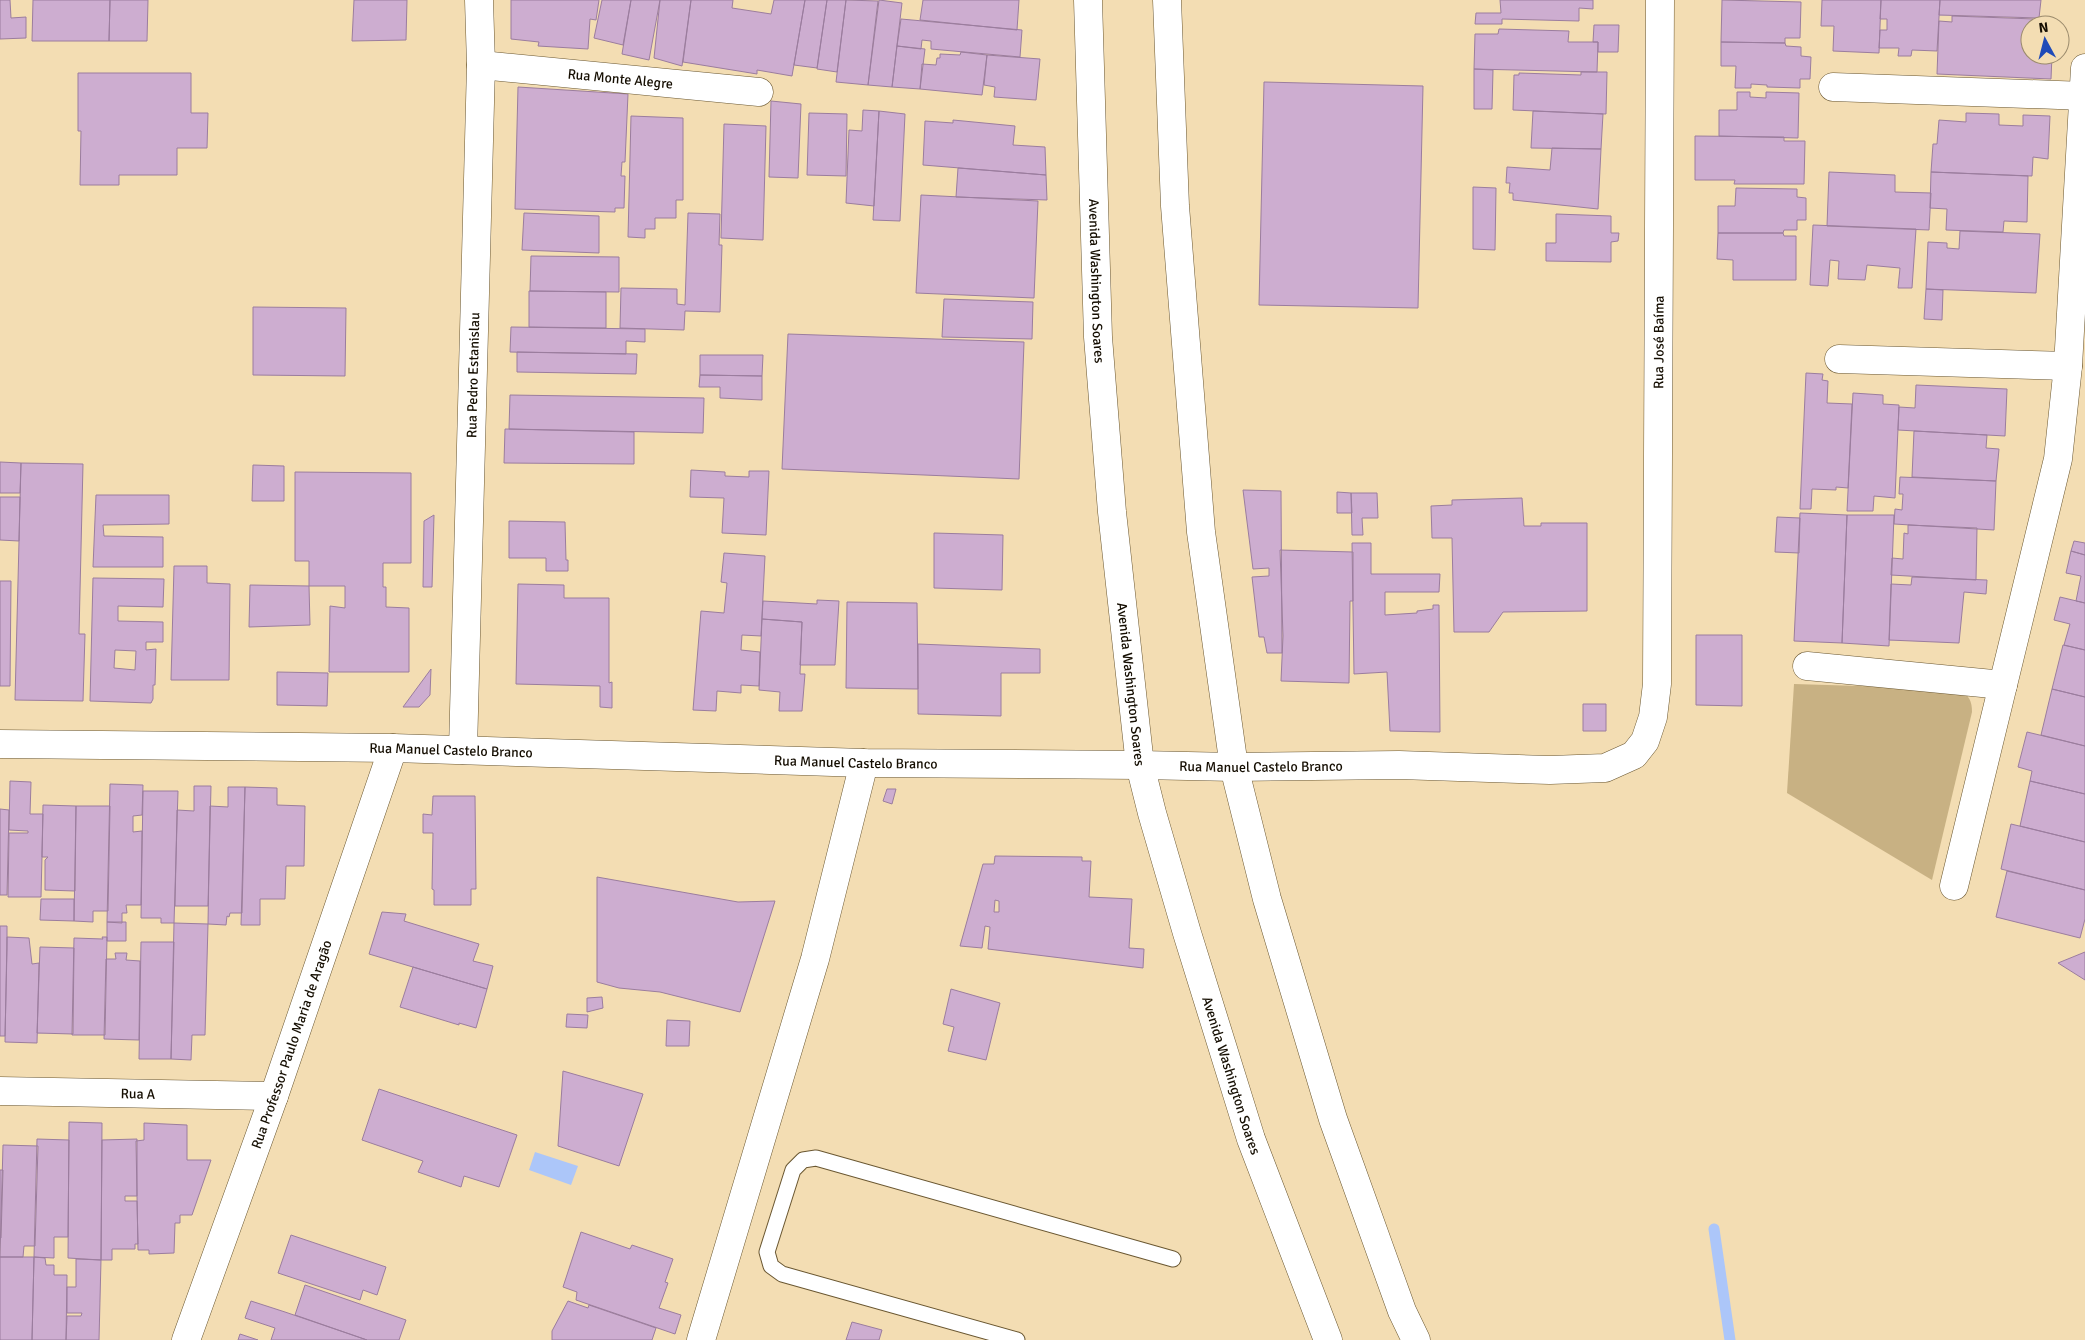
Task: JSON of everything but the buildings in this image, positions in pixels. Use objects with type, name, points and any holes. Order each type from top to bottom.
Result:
[{"type":"main road","name":"Rua Pedro Estanislau","points":[[463,750],[481,65],[479,0]]},
{"type":"main road","name":"Avenida Washington Soares","points":[[1088,0],[1098,337],[1112,512],[1140,765],[1184,924],[1251,1139],[1328,1340]]},
{"type":"main road","points":[[1167,0],[1175,206],[1201,532],[1234,767],[1267,899],[1333,1119],[1402,1311],[1416,1340]]},
{"type":"main road","name":"Rua José Baíma","points":[[1657,684],[1660,0]]},
{"type":"main road","name":"Rua Monte Alegre","points":[[481,65],[759,92]]},
{"type":"main road","points":[[1954,886],[2058,460],[2068,366],[2085,68]]},
{"type":"main road","points":[[1832,88],[2084,96]]},
{"type":"main road","points":[[1839,359],[2068,366]]},
{"type":"main road","points":[[1807,666],[2004,684]]},
{"type":"main road","name":"Rua Manuel Castelo Branco","points":[[0,744],[393,748],[864,763],[1234,767],[1399,765],[1550,770],[1605,768],[1634,755],[1645,741],[1653,717],[1657,684]]},
{"type":"main road","name":"Rua Professor Paulo Maria de Aragão","points":[[186,1340],[274,1096],[393,748]]},
{"type":"main road","points":[[701,1340],[815,959],[864,763]]},
{"type":"main road","name":"Rua A","points":[[0,1091],[274,1096]]},
{"type":"lane","points":[[1017,1340],[782,1274],[771,1266],[767,1252],[793,1170],[803,1160],[816,1158],[1173,1259]]},
{"type":"shaded area","points":[[1794,684],[1960,689],[1968,696],[1972,712],[1932,880],[1787,793]]},
{"type":"water","points":[[535,1152],[578,1166],[571,1185],[529,1170]]},
{"type":"waterway","points":[[1714,1229],[1730,1340]]}]
